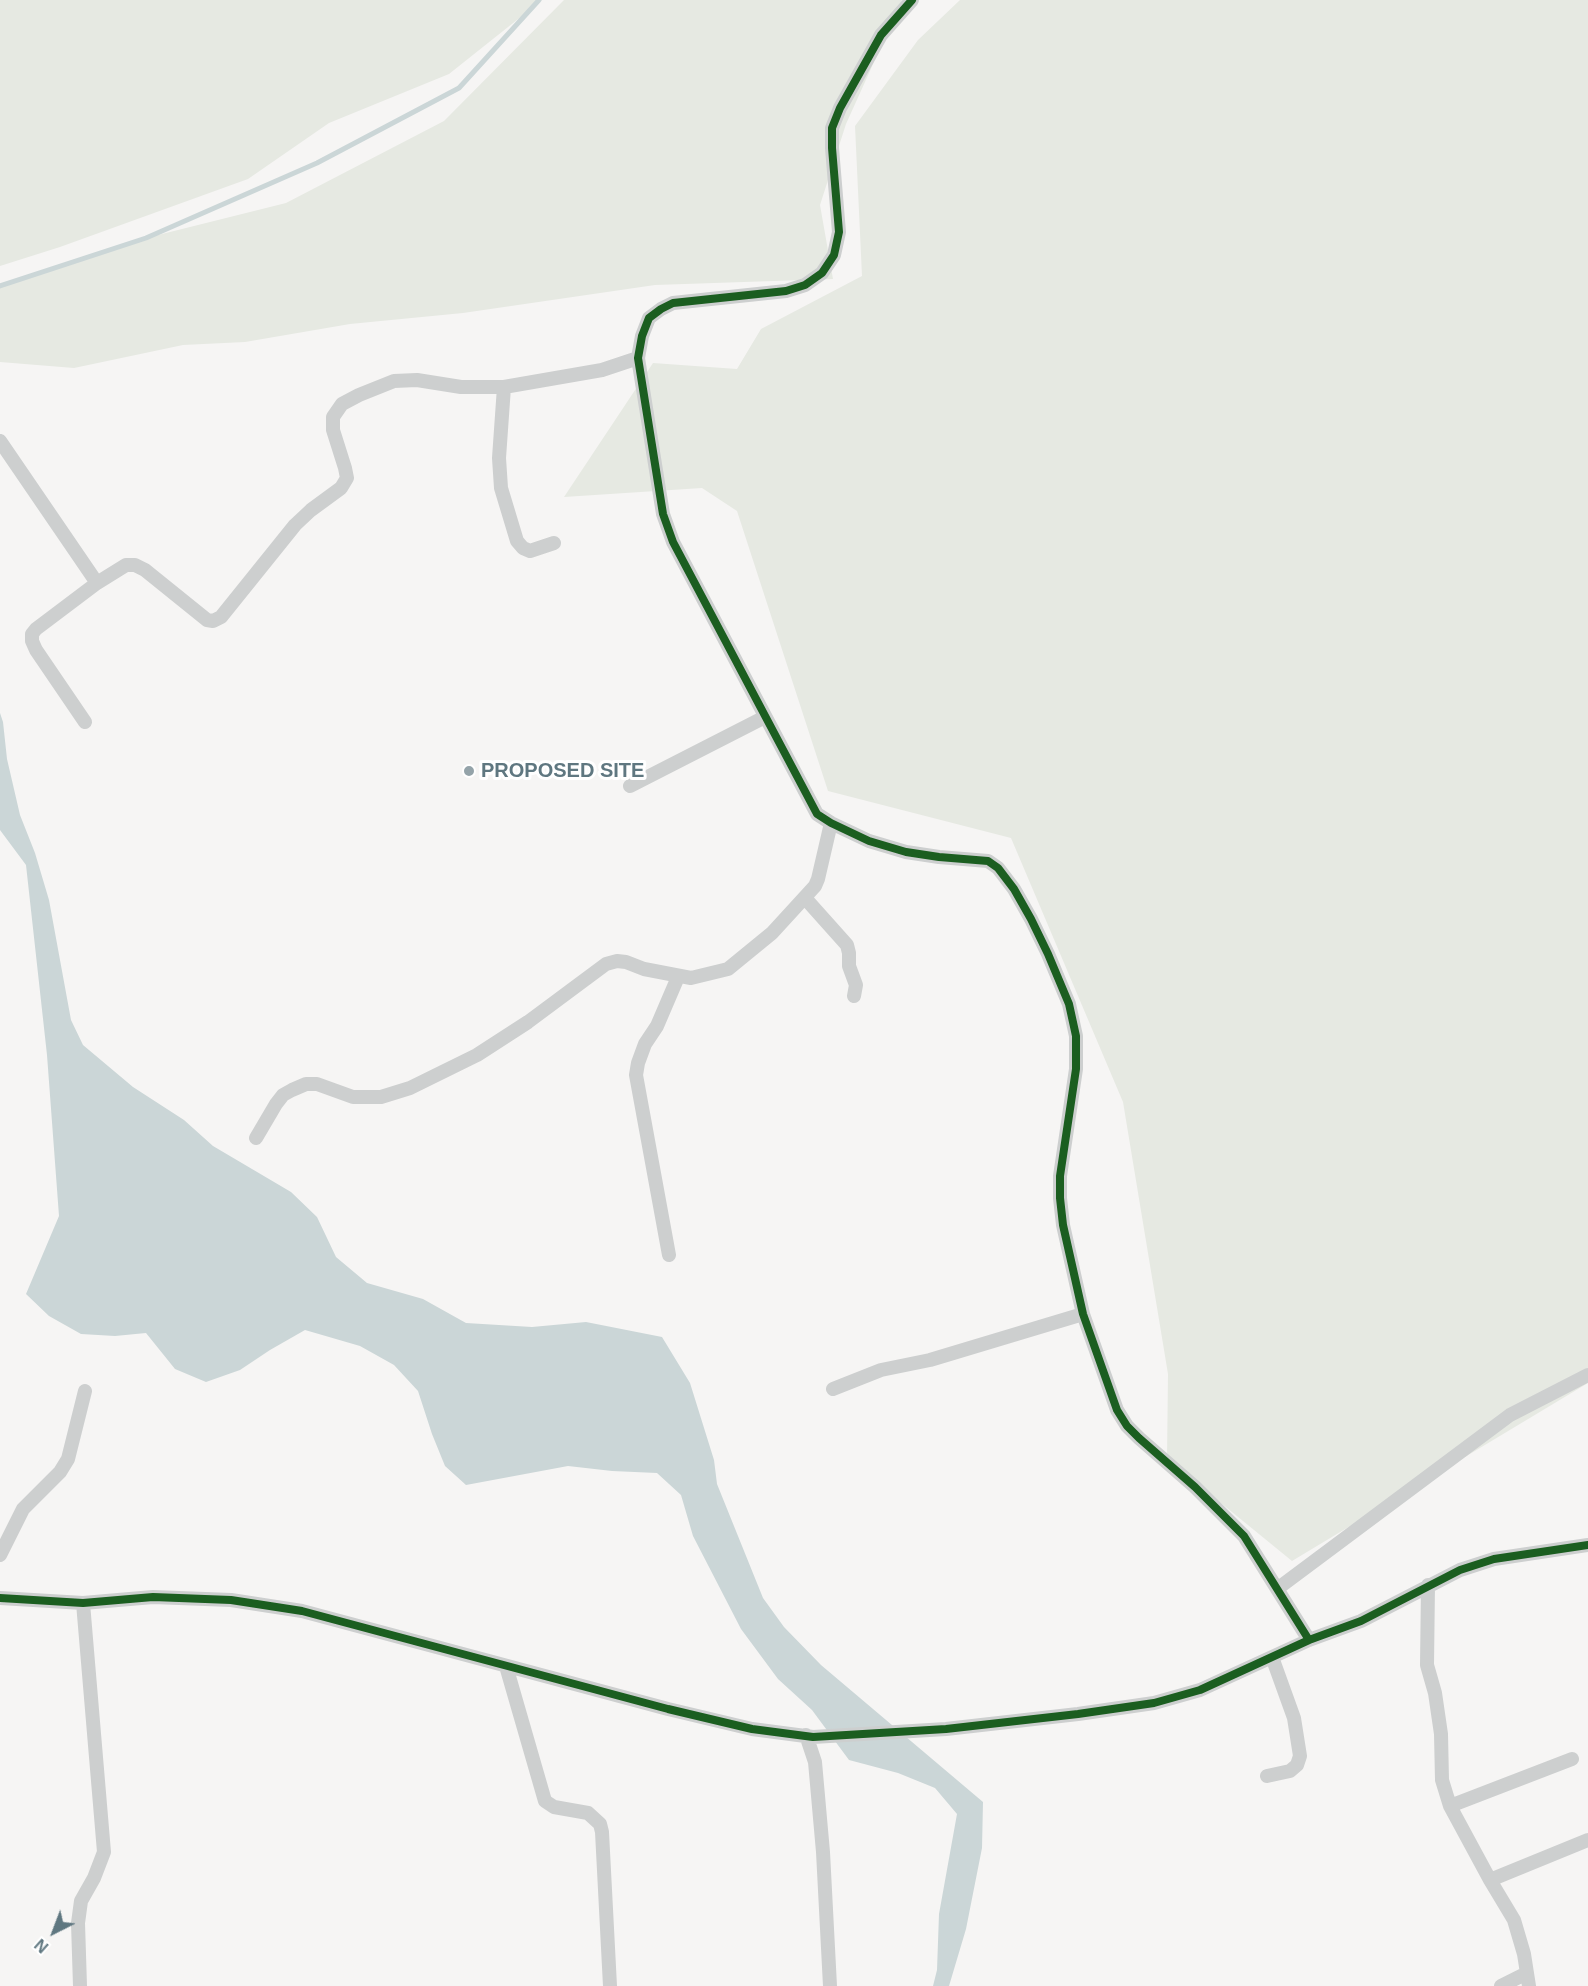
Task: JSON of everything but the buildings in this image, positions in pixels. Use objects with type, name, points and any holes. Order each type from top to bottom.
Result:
[{"type":"street","points":[[912,0],[881,35],[840,108],[832,128],[839,232],[834,255],[822,273],[805,285],[786,291],[673,303],[649,318],[642,336],[638,358],[667,527],[817,814],[869,841],[906,852],[988,861],[998,868],[1014,889],[1048,954],[1069,1004],[1076,1036],[1076,1070],[1060,1176],[1060,1198],[1063,1226],[1083,1314],[1116,1410],[1127,1426],[1195,1486],[1244,1536],[1309,1640]]},
{"type":"street","points":[[85,722],[36,650],[32,634],[36,629],[97,583],[126,565],[135,565],[145,570],[207,620],[213,621],[221,617],[295,525],[341,488],[346,478],[345,468],[333,430],[333,417],[342,404],[394,381],[417,380],[461,387],[504,387],[602,370],[638,358]]},
{"type":"street","points":[[504,387],[499,458],[501,488],[517,541],[523,548],[530,551],[554,543]]},
{"type":"street","points":[[0,441],[97,583]]},
{"type":"street","points":[[630,786],[765,717]]},
{"type":"street","points":[[256,1138],[276,1104],[283,1095],[292,1090],[306,1084],[317,1084],[353,1097],[381,1097],[410,1088],[485,1050],[528,1022],[606,964],[616,961],[626,962],[644,969],[691,978],[728,969],[772,933],[805,898],[818,879],[831,823]]},
{"type":"street","points":[[805,898],[847,945],[849,966],[856,985],[854,996]]},
{"type":"street","points":[[669,1255],[636,1075],[645,1044],[657,1026],[678,977]]},
{"type":"street","points":[[833,1389],[881,1370],[930,1360],[1083,1314]]},
{"type":"street","points":[[1277,1589],[1510,1415],[1588,1375]]},
{"type":"street","points":[[0,1555],[23,1509],[60,1472],[68,1460],[85,1391]]},
{"type":"street","points":[[0,1598],[83,1603],[153,1597],[231,1600],[302,1611],[752,1729],[809,1736],[946,1729],[1154,1703],[1200,1690],[1309,1640],[1361,1621],[1460,1570],[1494,1559],[1588,1545]]},
{"type":"street","points":[[1428,1585],[1427,1665],[1435,1693],[1441,1734],[1442,1780],[1450,1806],[1514,1920],[1524,1954],[1528,1980],[1501,1986]]},
{"type":"street","points":[[80,1986],[78,1923],[81,1901],[94,1878],[104,1852],[83,1603]]},
{"type":"street","points":[[1267,1776],[1290,1771],[1297,1765],[1300,1756],[1294,1718],[1272,1657]]},
{"type":"street","points":[[506,1666],[545,1801],[554,1807],[588,1813],[600,1824],[610,1986]]},
{"type":"street","points":[[809,1736],[815,1761],[823,1852],[830,1986]]},
{"type":"street","points":[[1450,1806],[1572,1759]]},
{"type":"street","points":[[1490,1880],[1588,1840]]},
{"type":"shaded area","points":[[0,0],[542,0],[449,74],[329,123],[248,179],[60,247],[0,266]]},
{"type":"shaded area","points":[[564,0],[902,0],[846,124],[820,205],[833,279],[655,285],[463,313],[350,324],[245,342],[183,345],[74,368],[0,362],[0,286],[146,238],[286,203],[444,121]]},
{"type":"shaded area","points":[[960,0],[1588,0],[1588,1383],[1292,1561],[1167,1459],[1168,1374],[1123,1102],[1011,838],[828,791],[737,511],[702,488],[564,497],[653,363],[737,369],[761,329],[862,276],[855,126],[918,40]]},
{"type":"shaded area","points":[[0,713],[7,759],[20,815],[35,853],[49,900],[71,1020],[83,1045],[133,1087],[184,1120],[213,1146],[291,1192],[317,1217],[336,1257],[367,1283],[423,1299],[466,1323],[532,1327],[586,1322],[662,1337],[690,1383],[714,1460],[717,1484],[763,1598],[784,1627],[821,1665],[983,1802],[982,1848],[966,1929],[949,1986],[933,1986],[937,1970],[939,1914],[957,1814],[935,1788],[898,1773],[849,1760],[812,1710],[778,1679],[741,1629],[693,1536],[681,1495],[657,1473],[568,1466],[466,1485],[445,1466],[418,1391],[394,1365],[360,1346],[305,1330],[240,1370],[206,1382],[175,1369],[146,1333],[115,1336],[81,1334],[49,1316],[26,1294],[59,1216],[47,1055],[26,865],[0,830]]},
{"type":"waterway","points":[[0,286],[146,238],[317,163],[459,88],[539,0]]},
{"type":"cycle path","points":[[912,0],[881,35],[840,108],[832,128],[839,232],[834,255],[822,273],[805,285],[786,291],[673,303],[649,318],[642,336],[638,358],[663,514],[673,542],[817,814],[869,841],[906,852],[988,861],[998,868],[1014,889],[1048,954],[1069,1004],[1076,1036],[1076,1069],[1060,1176],[1060,1198],[1063,1225],[1083,1314],[1117,1410],[1127,1426],[1139,1438],[1195,1487],[1244,1536],[1309,1640]]},
{"type":"cycle path","points":[[0,1598],[83,1603],[153,1597],[231,1600],[302,1611],[668,1709],[752,1729],[813,1737],[946,1729],[1154,1703],[1200,1690],[1309,1640],[1361,1621],[1460,1570],[1494,1559],[1588,1545]]},
{"type":"place","name":"PROPOSED SITE","points":[[469,771]]}]
